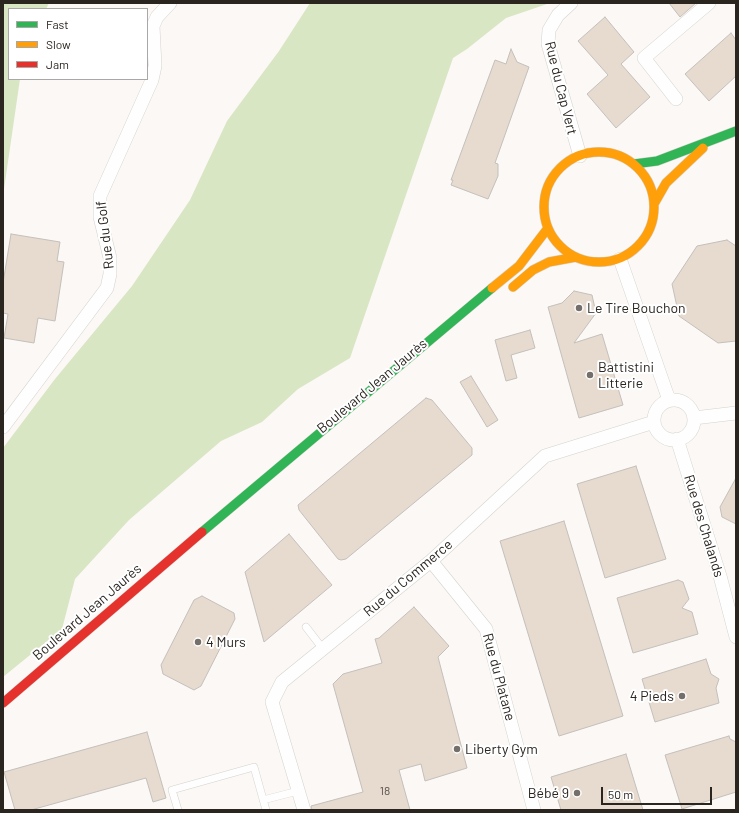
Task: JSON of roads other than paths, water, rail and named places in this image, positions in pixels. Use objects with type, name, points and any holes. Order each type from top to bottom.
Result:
[{"type":"street","name":"Rue du Golf","points":[[3,426],[107,288],[110,274],[110,258],[100,217],[100,196],[152,80],[155,66],[153,26],[157,17],[170,3]]},
{"type":"street","name":"Rue du Cap Vert","points":[[571,3],[558,15],[549,30],[548,44],[580,156]]},
{"type":"street","points":[[676,99],[644,58],[709,3]]},
{"type":"street","points":[[634,164],[657,161],[736,131]]},
{"type":"street","points":[[654,204],[666,183],[710,142]]},
{"type":"street","points":[[594,152],[608,153],[622,157],[634,164],[644,176],[651,189],[654,204],[653,222],[646,237],[634,250],[620,259],[605,262],[590,262],[576,257],[564,250],[555,240],[548,228],[545,205],[546,194],[553,178],[564,164],[580,156],[594,152]]},
{"type":"street","name":"Boulevard Jean Jaurès","points":[[3,703],[189,543],[519,266],[548,228]]},
{"type":"street","points":[[503,295],[533,270],[549,262],[576,257]]},
{"type":"street","points":[[620,259],[669,400]]},
{"type":"street","points":[[669,400],[685,403],[692,412],[694,418],[691,429],[687,434],[677,439],[664,437],[654,422],[656,411],[669,400]]},
{"type":"street","points":[[694,418],[736,413]]},
{"type":"street","name":"Rue du Commerce","points":[[304,810],[272,702],[282,682],[431,561],[545,456],[654,422]]},
{"type":"street","name":"Rue des Chalands","points":[[677,439],[720,576],[736,637]]},
{"type":"street","name":"Boulevard Jean Jaurès","points":[[189,543],[218,530],[241,512]]},
{"type":"street","name":"Rue du Platane","points":[[431,561],[486,629],[534,810]]},
{"type":"lane","points":[[306,627],[323,649]]},
{"type":"lane","points":[[178,810],[172,790],[254,767],[266,810]]},
{"type":"lane","points":[[263,800],[298,791]]},
{"type":"place","name":"Le Tire Bouchon","points":[[579,308]]},
{"type":"place","name":"Battistini Litterie","points":[[590,375]]},
{"type":"place","name":"4 Murs","points":[[198,642]]},
{"type":"place","name":"4 Pieds","points":[[682,696]]},
{"type":"place","name":"Liberty Gym","points":[[457,749]]},
{"type":"place","name":"Bébé 9","points":[[577,793]]}]
